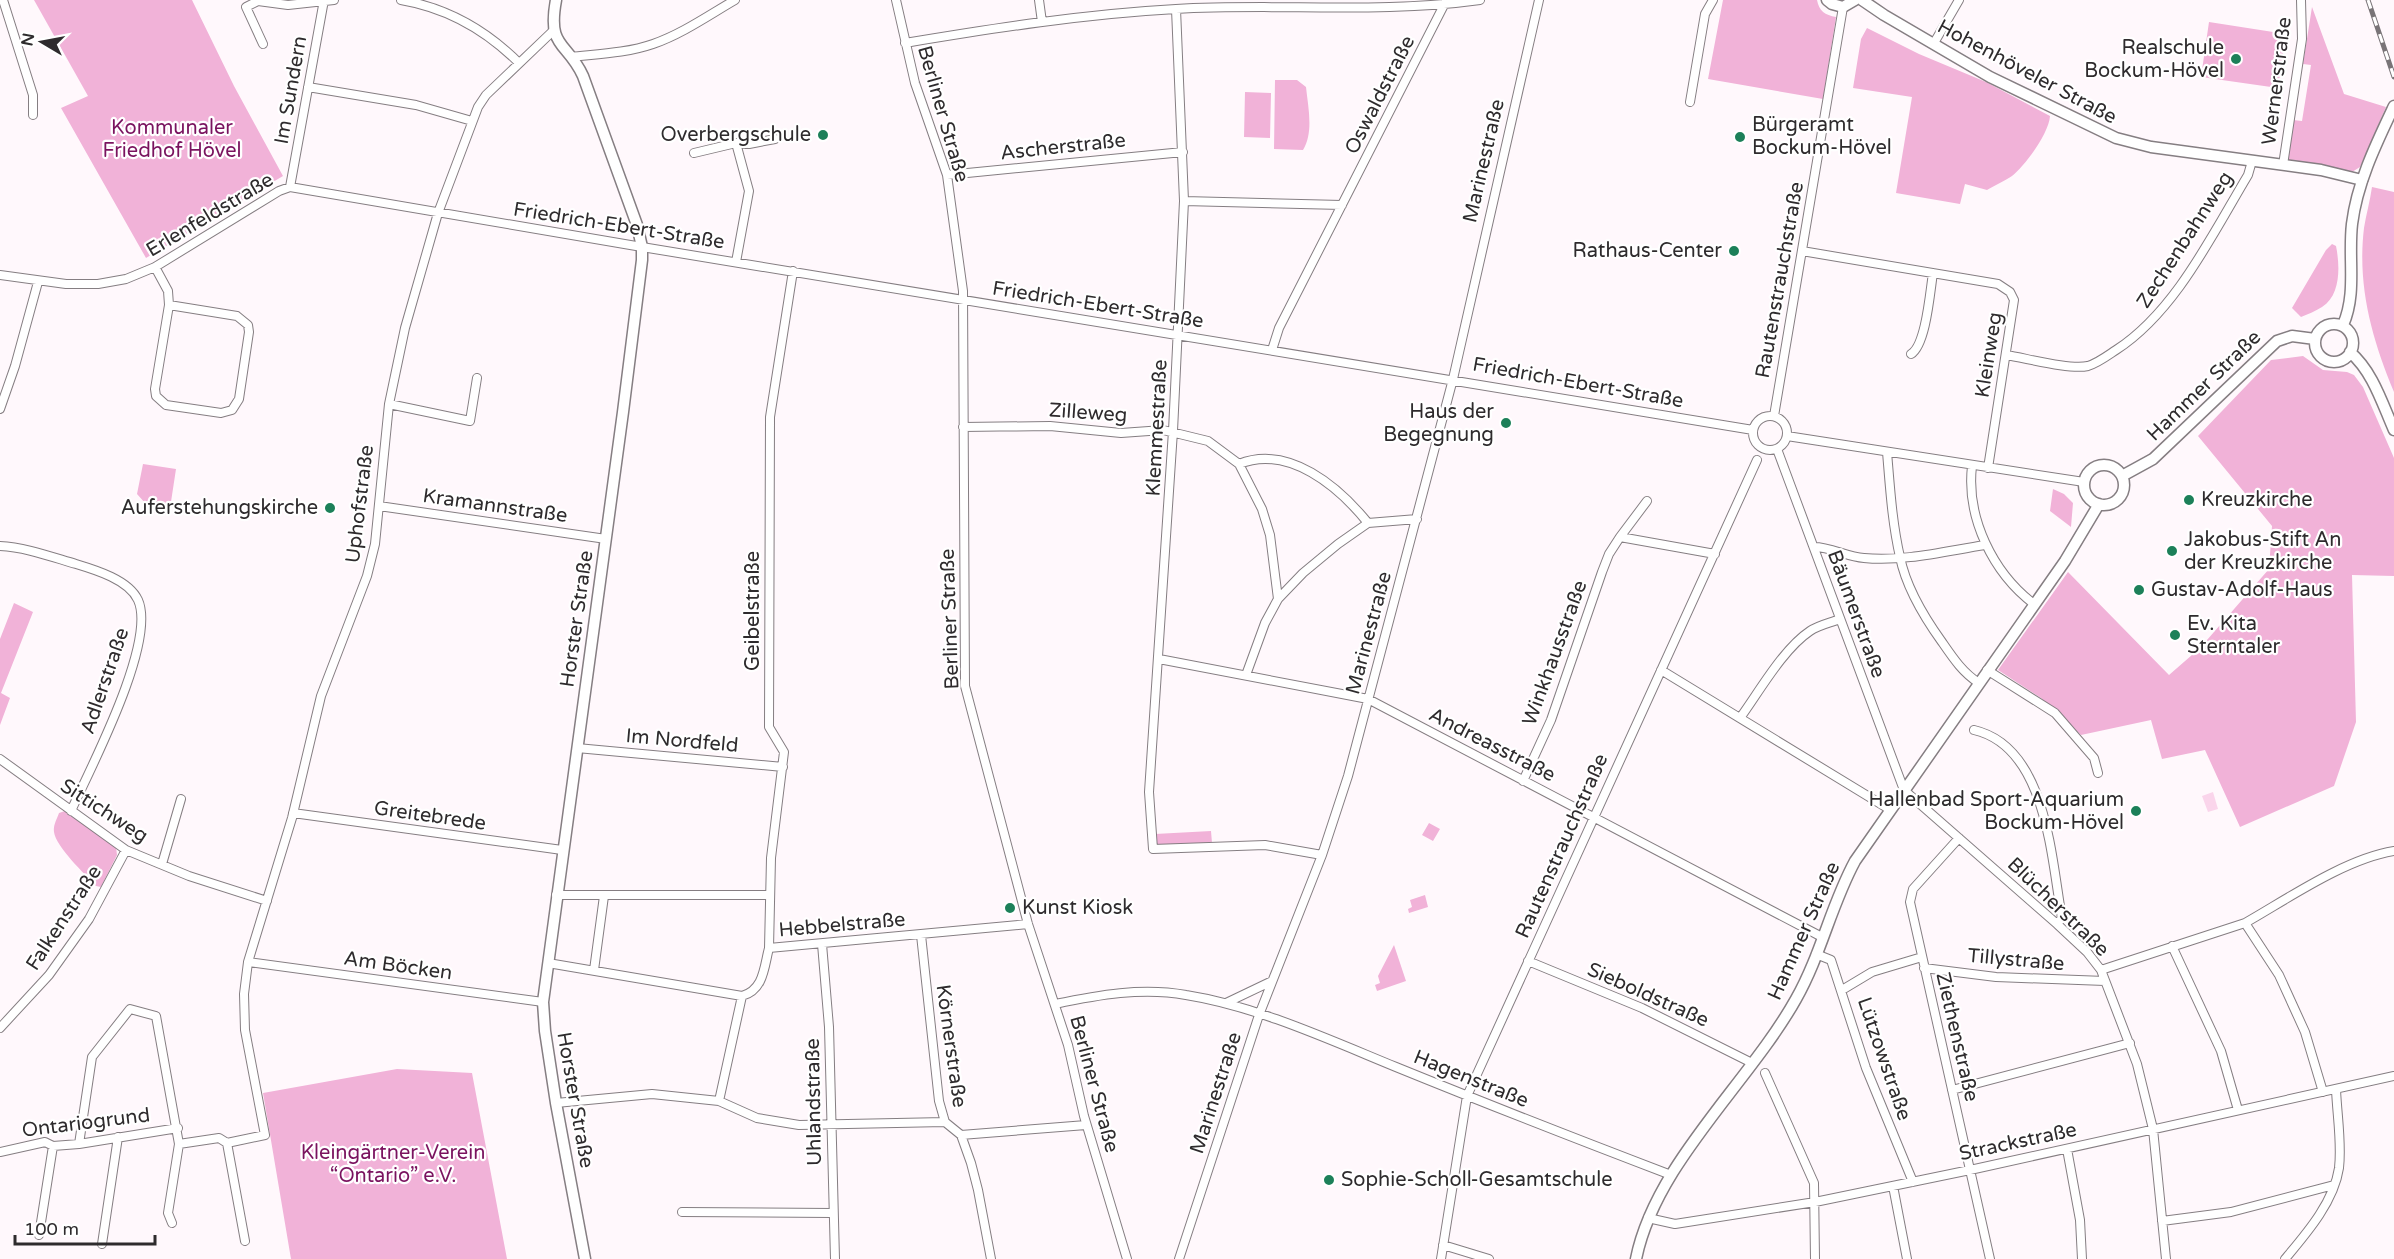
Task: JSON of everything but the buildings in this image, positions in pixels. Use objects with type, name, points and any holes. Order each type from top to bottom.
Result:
[{"type":"street","points":[[3,0],[33,95],[33,115]]},
{"type":"street","points":[[263,44],[244,4],[258,1],[288,5],[334,0]]},
{"type":"street","points":[[401,0],[417,1],[479,28],[519,63]]},
{"type":"street","points":[[554,30],[552,19],[556,0]]},
{"type":"street","points":[[571,57],[651,45],[735,0]]},
{"type":"street","name":"Berliner Straße","points":[[896,0],[915,83],[946,175],[963,299],[965,686],[1028,924],[1068,1046],[1086,1125],[1127,1259]]},
{"type":"street","points":[[1039,0],[1042,22]]},
{"type":"street","points":[[905,43],[1102,14],[1299,3],[1480,0]]},
{"type":"street","name":"Marinestraße","points":[[1179,1259],[1259,1015],[1322,855],[1348,776],[1453,379],[1539,0]]},
{"type":"street","points":[[1690,102],[1705,14],[1713,0]]},
{"type":"street","points":[[1827,0],[1843,7],[1855,0]]},
{"type":"street","name":"Hohenhöveler Straße","points":[[1862,0],[1990,77],[2116,138],[2151,147],[2321,170],[2362,180]]},
{"type":"street","points":[[1934,43],[1959,0]]},
{"type":"street","name":"Wernerstraße","points":[[2283,165],[2302,39],[2301,0]]},
{"type":"street","name":"Im Sundern","points":[[291,187],[324,1]]},
{"type":"street","name":"Oswaldstraße","points":[[1272,350],[1279,328],[1446,2]]},
{"type":"street","name":"Rautenstrauchstraße","points":[[1773,416],[1843,7]]},
{"type":"street","name":"Klemmestraße","points":[[1176,9],[1184,201],[1179,335],[1149,792],[1153,849],[1265,845],[1322,855]]},
{"type":"street","name":"Horster Straße","points":[[554,30],[558,43],[579,68],[590,93],[642,247],[637,308],[543,1002],[556,1102],[585,1259]]},
{"type":"street","name":"Uphofstraße","points":[[227,1143],[265,1135],[245,1030],[244,994],[248,962],[293,813],[321,696],[367,576],[375,544],[389,404],[412,301],[438,213],[472,121],[486,95],[554,30]]},
{"type":"street","points":[[308,87],[416,105],[472,121]]},
{"type":"street","points":[[2343,326],[2350,309],[2352,226],[2362,180],[2394,106]]},
{"type":"street","points":[[694,153],[774,139]]},
{"type":"street","points":[[736,144],[749,191],[736,262]]},
{"type":"street","name":"Ascherstraße","points":[[946,175],[1183,152]]},
{"type":"street","name":"Zechenbahnweg","points":[[2006,355],[2073,366],[2087,366],[2101,360],[2132,340],[2165,307],[2235,197],[2248,175],[2252,161]]},
{"type":"street","name":"Erlenfeldstraße","points":[[0,275],[38,282],[79,285],[113,282],[139,275],[279,190],[291,187],[438,213]]},
{"type":"street","points":[[1184,201],[1342,205]]},
{"type":"street","name":"Friedrich-Ebert-Straße","points":[[438,213],[1753,430]]},
{"type":"street","name":"Kleinweg","points":[[1802,251],[1998,284],[2010,292],[2014,300],[1988,468]]},
{"type":"street","points":[[155,267],[168,291],[169,305],[155,388],[156,396],[166,405],[221,413],[232,410],[239,399],[249,332],[248,325],[237,316],[169,305]]},
{"type":"street","name":"Geibelstraße","points":[[769,948],[771,858],[784,753],[769,726],[770,417],[793,271]]},
{"type":"street","points":[[1911,354],[1921,340],[1933,273]]},
{"type":"street","points":[[0,409],[15,366],[38,282]]},
{"type":"street","points":[[2328,324],[2343,326],[2352,337],[2350,352],[2344,359],[2329,362],[2317,353],[2314,339],[2319,330],[2328,324]]},
{"type":"street","name":"Hammer Straße","points":[[2122,476],[2153,459],[2277,341],[2292,336],[2314,339]]},
{"type":"street","points":[[2350,352],[2360,361],[2369,375],[2394,430]]},
{"type":"street","points":[[389,404],[470,421],[477,378]]},
{"type":"street","points":[[1773,416],[1783,421],[1787,436],[1782,446],[1767,450],[1758,445],[1753,430],[1760,418],[1773,416]]},
{"type":"street","name":"Zilleweg","points":[[963,428],[1050,426],[1120,434],[1163,430],[1208,441],[1239,464],[1262,509],[1270,535],[1278,599]]},
{"type":"street","points":[[1787,436],[2084,482]]},
{"type":"street","name":"Bäumerstraße","points":[[1777,449],[1904,790]]},
{"type":"street","points":[[1887,452],[1900,557],[1909,584],[1928,622],[1967,676],[1979,683]]},
{"type":"street","points":[[1239,464],[1262,458],[1277,460],[1308,471],[1332,486],[1368,524]]},
{"type":"street","name":"Rautenstrauchstraße","points":[[1441,1259],[1467,1096],[1757,460]]},
{"type":"street","points":[[2109,465],[2122,476],[2123,491],[2109,504],[2099,504],[2087,495],[2084,482],[2089,472],[2098,466],[2109,465]]},
{"type":"street","points":[[1972,466],[1974,504],[1985,545],[2012,586],[2034,604]]},
{"type":"street","name":"Winkhausstraße","points":[[1523,781],[1551,720],[1609,554],[1647,501]]},
{"type":"street","name":"Hammer Straße","points":[[1636,1259],[1648,1218],[1671,1175],[1797,998],[1845,879],[1889,810],[2065,561],[2099,504]]},
{"type":"street","name":"Kramannstraße","points":[[379,506],[606,539]]},
{"type":"street","points":[[1246,675],[1265,623],[1278,599],[1303,573],[1338,544],[1368,524],[1417,519]]},
{"type":"street","points":[[1620,537],[1714,554]]},
{"type":"street","points":[[1814,547],[1865,558],[1900,557],[1985,545]]},
{"type":"street","name":"Adlerstraße","points":[[0,546],[54,557],[99,573],[130,588],[141,610],[141,633],[120,702],[71,811]]},
{"type":"street","points":[[1740,718],[1802,637],[1812,630],[1840,619]]},
{"type":"street","name":"Andreasstraße","points":[[1159,658],[1368,699],[1822,937]]},
{"type":"street","points":[[1661,670],[1889,810]]},
{"type":"street","points":[[1988,670],[2055,713],[2094,758],[2098,773]]},
{"type":"street","points":[[1974,730],[1985,733],[2011,753],[2027,770],[2035,786],[2043,814],[2062,918],[2057,924]]},
{"type":"street","name":"Im Nordfeld","points":[[577,748],[783,767]]},
{"type":"street","name":"Sittichweg","points":[[2,763],[126,850],[206,882],[267,901]]},
{"type":"street","name":"Blücherstraße","points":[[1904,790],[2057,924],[2087,952],[2101,970],[2130,1043],[2153,1130],[2166,1259]]},
{"type":"street","points":[[162,864],[181,799]]},
{"type":"street","name":"Greitebrede","points":[[293,813],[562,850]]},
{"type":"street","name":"Ziethenstraße","points":[[1959,838],[1910,894],[1924,968],[1990,1259]]},
{"type":"street","name":"Falkenstraße","points":[[0,1028],[49,975],[89,919],[126,850]]},
{"type":"street","points":[[2101,970],[2246,923],[2343,868],[2370,857],[2394,851]]},
{"type":"street","points":[[556,895],[769,895]]},
{"type":"street","points":[[594,970],[604,896]]},
{"type":"street","points":[[2246,923],[2284,984],[2305,1032],[2323,1092]]},
{"type":"street","name":"Hebbelstraße","points":[[742,996],[750,994],[759,984],[769,948],[1028,924]]},
{"type":"street","name":"Körnerstraße","points":[[921,935],[939,1101],[945,1122],[961,1135],[978,1190],[991,1259]]},
{"type":"street","name":"Uhlandstraße","points":[[822,944],[829,1027],[835,1259]]},
{"type":"street","points":[[2172,946],[2217,1041],[2238,1110]]},
{"type":"street","name":"Lützowstraße","points":[[1816,954],[1831,960],[1866,1068],[1913,1182]]},
{"type":"street","points":[[1842,990],[1872,972],[1922,957]]},
{"type":"street","name":"Sieboldstraße","points":[[1528,961],[1642,1008],[1752,1063]]},
{"type":"street","name":"Am Böcken","points":[[248,962],[543,1002]]},
{"type":"street","points":[[548,963],[742,996],[719,1101]]},
{"type":"street","name":"Tillystraße","points":[[1924,968],[1996,977],[2106,981]]},
{"type":"street","points":[[1226,1003],[1272,981]]},
{"type":"street","points":[[1055,1004],[1097,995],[1142,992],[1184,994],[1226,1003],[1259,1015]]},
{"type":"street","points":[[79,1144],[92,1057],[130,1009],[156,1016],[180,1144],[168,1213],[172,1223]]},
{"type":"street","name":"Hagenstraße","points":[[1259,1015],[1671,1175]]},
{"type":"street","points":[[1952,1090],[2130,1043]]},
{"type":"street","points":[[1765,1073],[1814,1183],[1815,1259]]},
{"type":"street","name":"Strackstraße","points":[[1648,1218],[1675,1224],[1815,1202],[2394,1076]]},
{"type":"street","points":[[2285,1259],[2307,1232],[2334,1185],[2339,1156],[2336,1089]]},
{"type":"street","points":[[556,1102],[652,1094],[719,1101],[757,1118],[800,1125],[945,1122]]},
{"type":"street","points":[[961,1135],[1086,1125]]},
{"type":"street","name":"Ontariogrund","points":[[0,1152],[45,1142],[53,1146],[79,1144],[178,1128]]},
{"type":"street","points":[[102,1244],[118,1137]]},
{"type":"street","points":[[180,1144],[219,1138],[227,1143],[245,1241]]},
{"type":"street","points":[[39,1235],[53,1146]]},
{"type":"street","points":[[2067,1149],[2080,1220],[2082,1259]]},
{"type":"street","points":[[2162,1221],[2231,1212],[2334,1185]]},
{"type":"street","points":[[1893,1186],[1906,1259]]},
{"type":"street","points":[[682,1212],[833,1214]]},
{"type":"street","points":[[1443,1245],[1489,1259]]},
{"type":"green space","name":"Kommunaler Friedhof Hövel","points":[[34,0],[192,0],[234,86],[283,176],[146,258],[61,108],[88,96]]},
{"type":"green space","points":[[1723,0],[1817,0],[1823,12],[1836,17],[1823,99],[1708,79]]},
{"type":"green space","points":[[2312,7],[2344,94],[2386,107],[2360,167],[2352,172],[2287,162],[2293,120],[2302,121],[2311,65],[2303,64]]},
{"type":"green space","points":[[2209,22],[2286,34],[2278,88],[2201,77]]},
{"type":"green space","points":[[1867,28],[1919,54],[1986,82],[2050,116],[2049,123],[2036,149],[2012,176],[1987,190],[1965,184],[1960,204],[1896,193],[1912,97],[1853,88],[1861,39]]},
{"type":"green space","points":[[1275,80],[1297,80],[1306,87],[1309,127],[1303,150],[1274,149]]},
{"type":"green space","points":[[1245,92],[1271,93],[1270,138],[1244,137]]},
{"type":"green space","points":[[2372,187],[2394,192],[2394,392],[2373,332],[2365,291],[2362,250]]},
{"type":"green space","points":[[2332,244],[2336,246],[2338,262],[2336,288],[2328,302],[2322,307],[2301,317],[2292,308],[2326,250]]},
{"type":"green space","points":[[2303,356],[2323,370],[2347,372],[2354,375],[2363,387],[2394,458],[2394,576],[2352,575],[2356,722],[2334,786],[2240,827],[2205,750],[2162,759],[2151,720],[2081,735],[2041,698],[1998,670],[2068,572],[2169,675],[2200,648],[2269,569],[2272,526],[2198,436],[2271,360]]},
{"type":"green space","points":[[143,464],[176,469],[169,515],[154,513],[137,494]]},
{"type":"green space","points":[[2053,489],[2064,494],[2073,503],[2071,527],[2050,511]]},
{"type":"green space","points":[[14,603],[33,612],[1,693],[10,698],[0,725],[0,639]]},
{"type":"green space","points":[[65,811],[116,847],[117,855],[101,887],[96,886],[78,868],[56,838],[55,822],[59,813]]},
{"type":"green space","points":[[1429,823],[1440,829],[1433,841],[1422,835]]},
{"type":"green space","points":[[1211,831],[1212,843],[1156,845],[1155,834]]},
{"type":"green space","points":[[1425,895],[1428,907],[1409,913],[1408,909],[1412,907],[1410,900]]},
{"type":"green space","points":[[1394,945],[1406,981],[1377,991],[1375,985],[1380,983],[1378,976]]},
{"type":"green space","name":"Kleingärtner-Verein “Ontario” e.V.","points":[[397,1069],[472,1073],[507,1259],[291,1259],[263,1093]]},
{"type":"shaded area","points":[[2213,792],[2218,809],[2208,812],[2202,796]]},
{"type":"railway","points":[[2368,0],[2394,77]]},
{"type":"place","name":"Realschule Bockum-Hövel","points":[[2236,59]]},
{"type":"place","name":"Overbergschule","points":[[823,135]]},
{"type":"place","name":"Bürgeramt Bockum-Hövel","points":[[1740,137]]},
{"type":"place","name":"Rathaus-Center","points":[[1734,251]]},
{"type":"place","name":"Haus der Begegnung","points":[[1506,423]]},
{"type":"place","name":"Kreuzkirche","points":[[2189,500]]},
{"type":"place","name":"Auferstehungskirche","points":[[330,508]]},
{"type":"place","name":"Jakobus-Stift An der Kreuzkirche","points":[[2172,551]]},
{"type":"place","name":"Gustav-Adolf-Haus","points":[[2139,590]]},
{"type":"place","name":"Ev. Kita Sterntaler","points":[[2175,635]]},
{"type":"place","name":"Hallenbad Sport-Aquarium Bockum-Hövel","points":[[2136,811]]},
{"type":"place","name":"Kunst Kiosk","points":[[1010,908]]},
{"type":"place","name":"Sophie-Scholl-Gesamtschule","points":[[1329,1180]]}]
